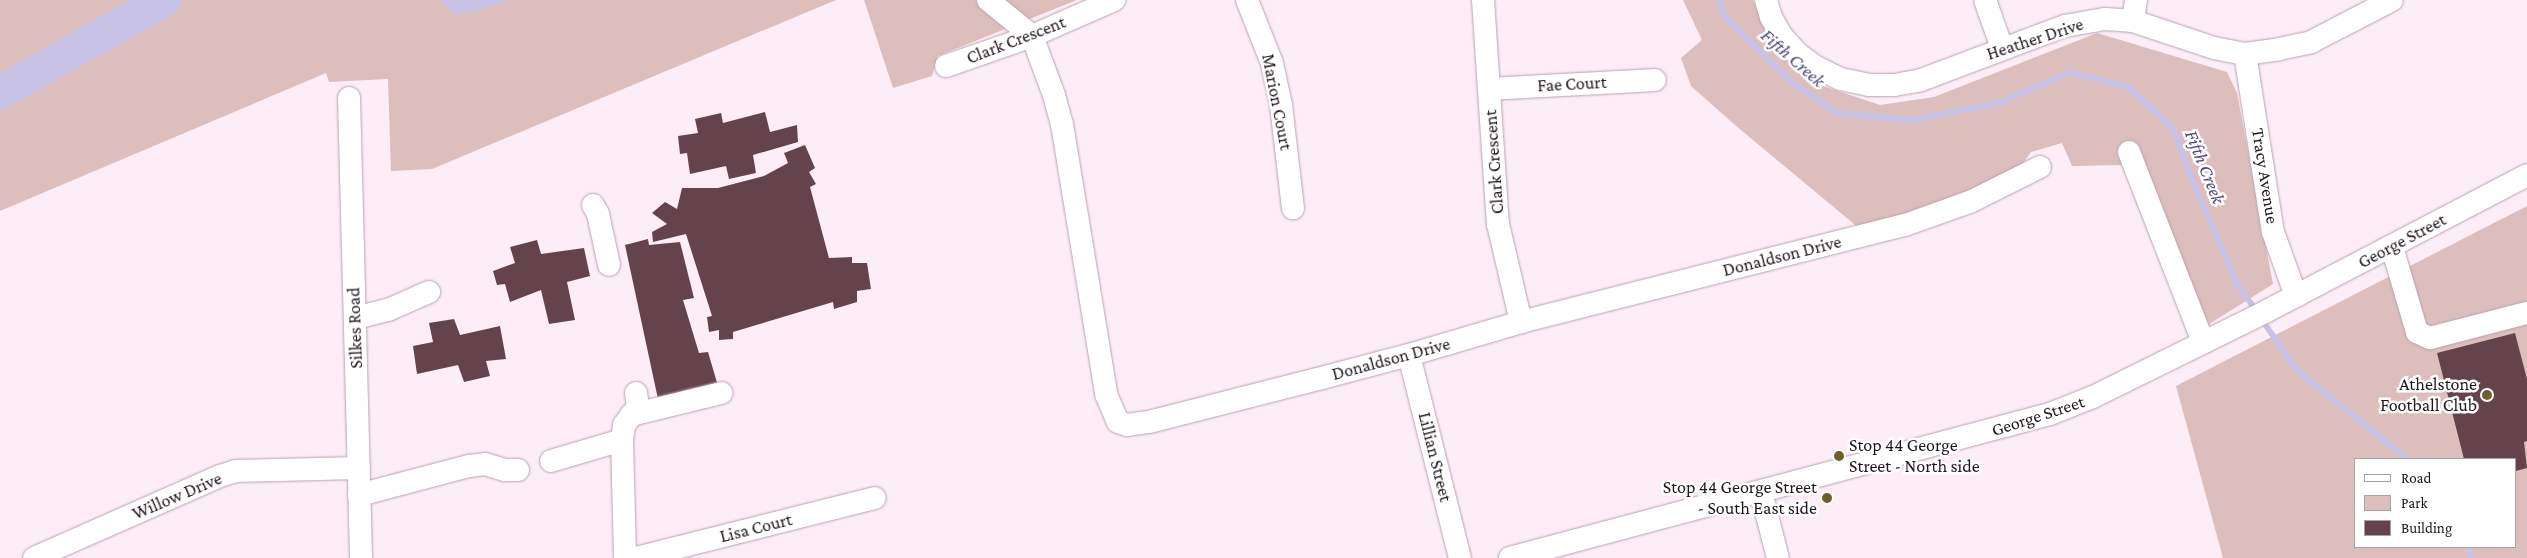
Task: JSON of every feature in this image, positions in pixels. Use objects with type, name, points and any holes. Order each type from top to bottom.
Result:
[{"type":"street","points":[[988,0],[1032,36]]},
{"type":"street","name":"Clark Crescent","points":[[946,66],[1032,36],[1114,0]]},
{"type":"street","name":"Marion Court","points":[[1247,0],[1272,63],[1281,105],[1293,208]]},
{"type":"street","name":"Clark Crescent","points":[[1483,0],[1498,224],[1521,322]]},
{"type":"street","name":"Heather Drive","points":[[1766,0],[1771,17],[1782,35],[1798,54],[1816,67],[1841,79],[1869,85],[1894,85],[1921,80],[2002,48],[2065,26],[2134,11],[2214,48],[2245,54],[2311,42],[2392,0]]},
{"type":"street","points":[[1985,0],[2002,48]]},
{"type":"street","name":"Donaldson Drive","points":[[1032,36],[1062,124],[1106,394],[1118,422],[1128,425],[1149,422],[1409,355],[1521,322],[1906,225],[1972,201],[2040,167]]},
{"type":"street","name":"Tracy Avenue","points":[[2245,54],[2273,232],[2296,296]]},
{"type":"street","name":"Fae Court","points":[[1489,89],[1655,80]]},
{"type":"street","name":"Silkes Road","points":[[349,98],[361,558]]},
{"type":"street","points":[[2129,152],[2159,203],[2203,342]]},
{"type":"street","name":"George Street","points":[[1510,558],[2050,414],[2092,397],[2260,315],[2527,175]]},
{"type":"street","points":[[593,205],[598,214],[609,265]]},
{"type":"street","points":[[2392,247],[2417,332],[2430,338],[2527,313]]},
{"type":"street","points":[[355,318],[388,310],[428,292]]},
{"type":"street","name":"Lillian Street","points":[[1409,355],[1460,558]]},
{"type":"street","points":[[625,558],[622,430],[638,407],[636,393]]},
{"type":"street","points":[[631,415],[721,393]]},
{"type":"street","points":[[551,461],[622,440]]},
{"type":"street","points":[[359,495],[469,466],[485,464],[505,470],[518,470]]},
{"type":"street","name":"Willow Drive","points":[[34,558],[220,476],[236,472],[359,468]]},
{"type":"street","points":[[1760,492],[1778,558]]},
{"type":"street","name":"Lisa Court","points":[[636,558],[875,498]]},
{"type":"green space","points":[[0,0],[836,0],[432,169],[391,171],[388,79],[329,82],[326,73],[0,211]]},
{"type":"green space","points":[[864,0],[1077,0],[938,56],[932,76],[893,88]]},
{"type":"green space","points":[[1683,0],[1753,0],[1768,38],[1805,80],[1880,105],[1934,97],[2097,33],[2227,72],[2237,93],[2273,284],[2195,333],[2122,165],[2072,166],[2062,143],[2031,152],[2019,169],[1954,198],[1860,229],[1691,86],[1681,58],[1702,40]]},
{"type":"green space","points":[[2527,206],[2527,558],[2223,558],[2176,386]]},
{"type":"shaded area","points":[[440,0],[510,0],[476,11],[454,14]]},
{"type":"building","points":[[765,112],[770,132],[797,125],[798,142],[753,155],[756,173],[729,179],[726,166],[690,174],[687,153],[680,154],[678,136],[698,133],[695,119],[721,113],[723,123]]},
{"type":"building","points":[[805,145],[815,168],[809,172],[816,184],[810,187],[829,258],[852,257],[852,263],[867,263],[871,289],[857,291],[857,302],[834,309],[833,302],[733,332],[733,339],[719,340],[719,330],[709,332],[707,317],[712,316],[686,234],[653,242],[652,232],[667,224],[652,213],[665,202],[677,209],[682,188],[718,188],[764,176],[788,163],[784,153]]},
{"type":"building","points":[[648,239],[649,245],[680,242],[694,298],[683,300],[699,353],[708,352],[718,386],[658,399],[625,245]]},
{"type":"building","points":[[537,240],[541,254],[584,248],[590,276],[567,282],[575,320],[549,324],[541,290],[510,302],[505,284],[497,285],[493,271],[515,263],[510,247]]},
{"type":"building","points":[[454,319],[460,335],[500,326],[506,359],[486,361],[490,376],[464,382],[458,365],[417,374],[413,346],[433,342],[429,323]]},
{"type":"building","name":"Athelstone Football Club","points":[[2515,333],[2527,379],[2527,441],[2524,442],[2527,468],[2517,471],[2517,458],[2464,458],[2437,353]]},
{"type":"waterway","points":[[0,92],[164,0]]},
{"type":"waterway","name":"Fifth Creek","points":[[1719,0],[1725,16],[1793,83],[1838,113],[1911,120],[1999,103],[2069,72],[2129,87],[2173,128],[2237,283],[2256,310]]},
{"type":"waterway","name":"Fifth Creek","points":[[2261,318],[2298,371],[2407,458]]},
{"type":"waterway","name":"Fifth Creek","points":[[2469,548],[2472,558]]},
{"type":"place","name":"Athelstone Football Club","points":[[2487,395]]},
{"type":"place","name":"Stop 44 George Street - North side","points":[[1839,456]]},
{"type":"place","name":"Stop 44 George Street - South East side","points":[[1827,498]]}]
